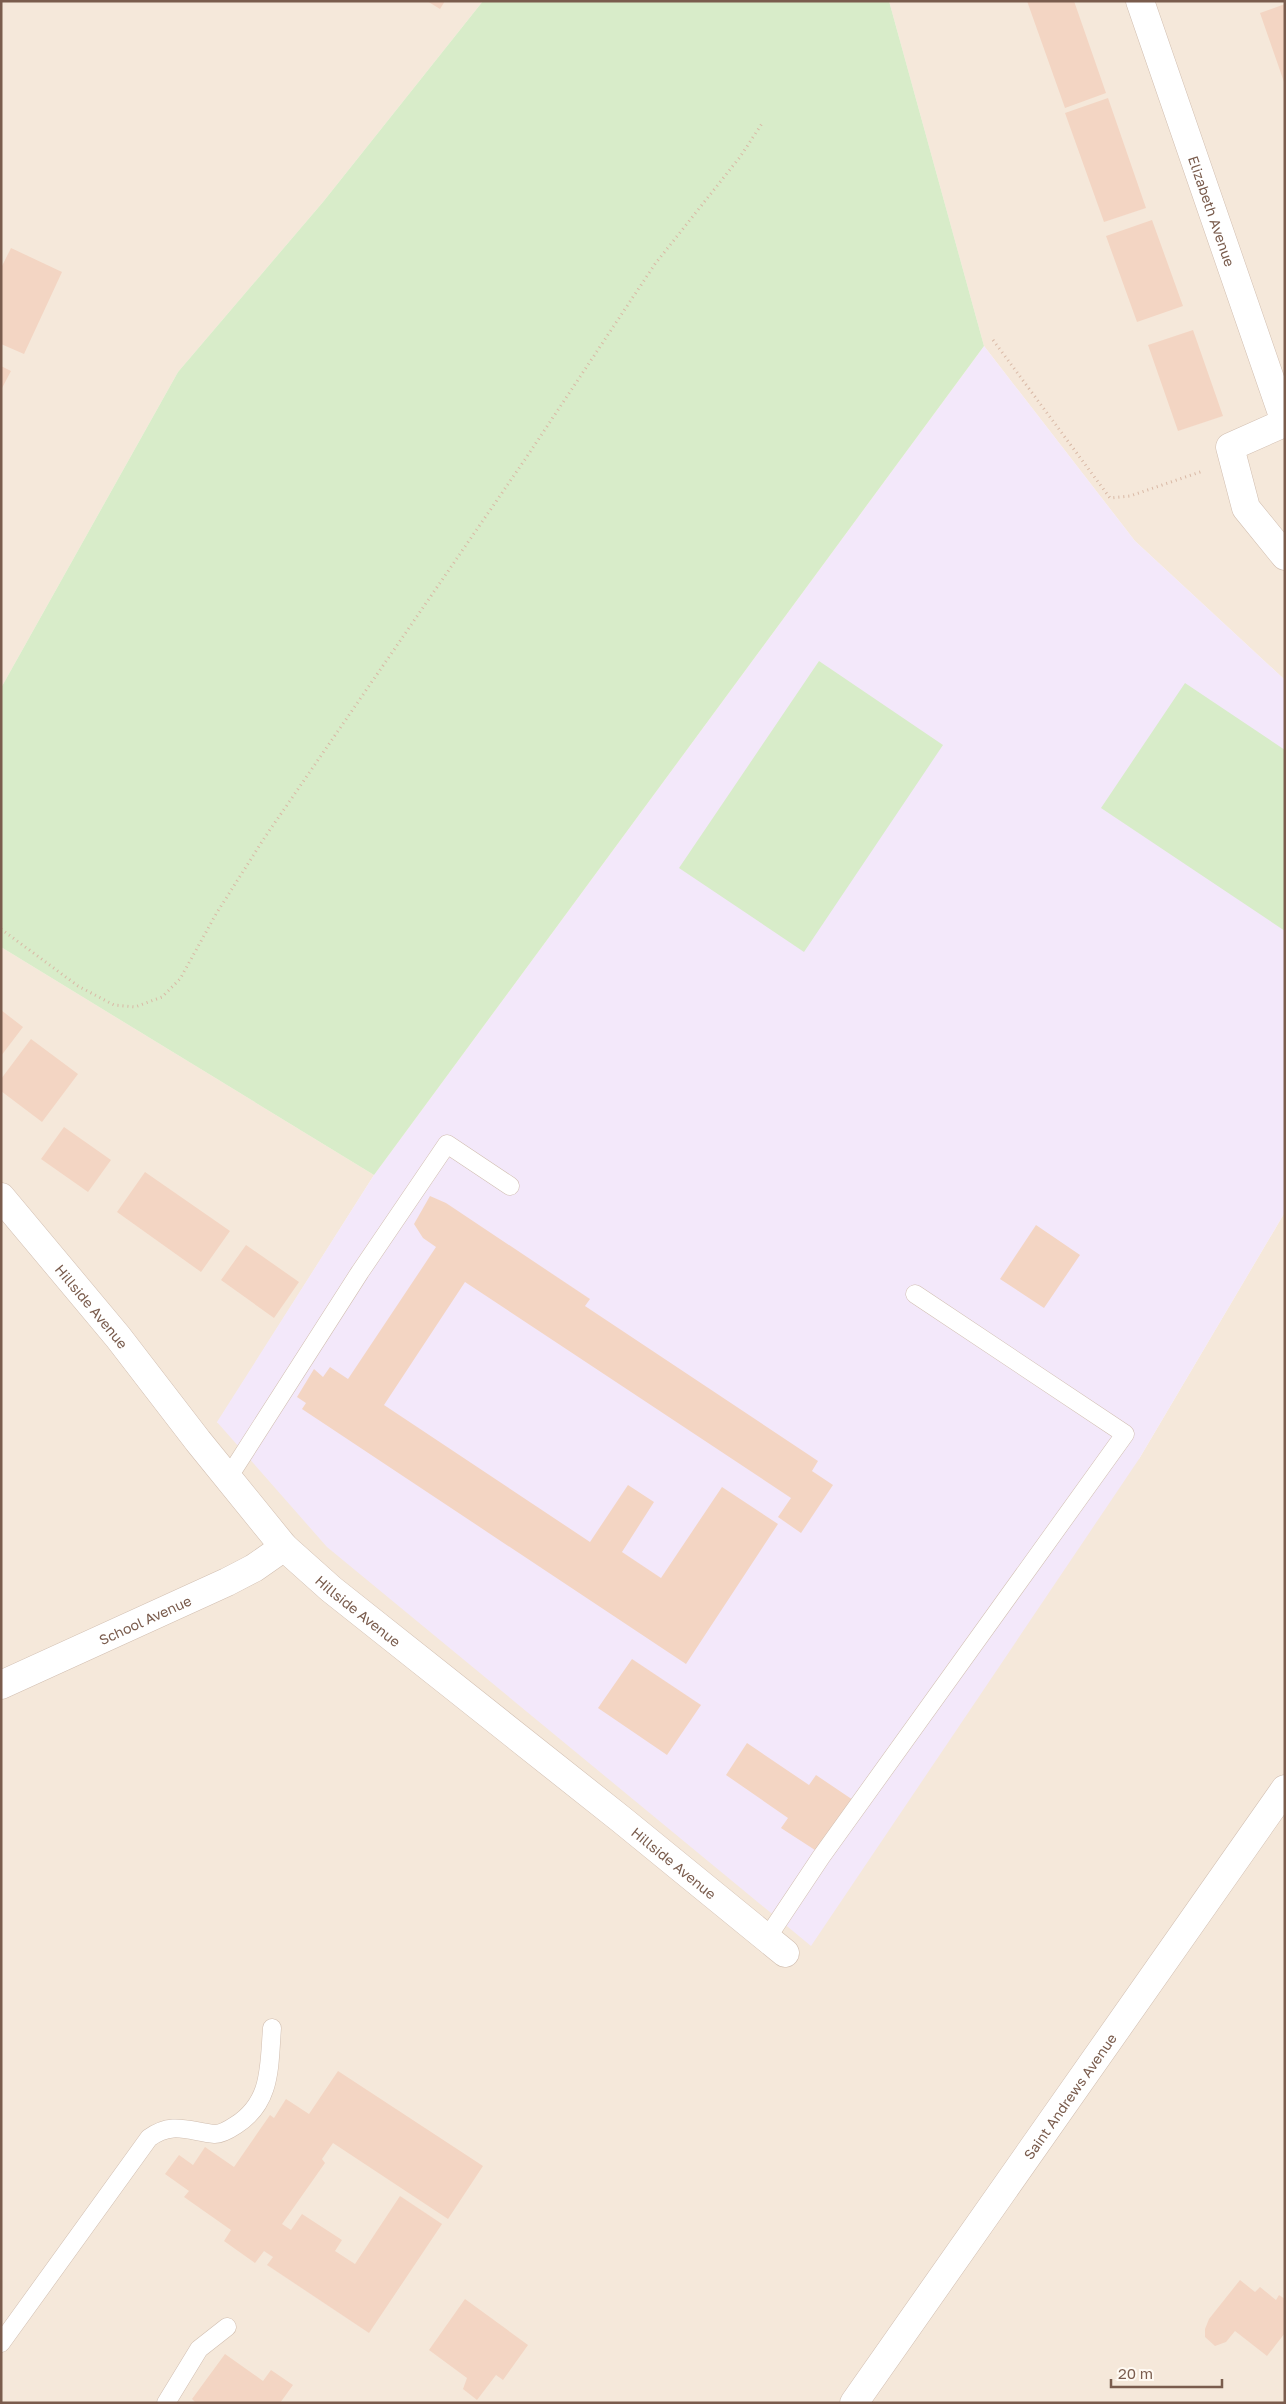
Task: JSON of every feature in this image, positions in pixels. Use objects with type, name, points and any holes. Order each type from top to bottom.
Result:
[{"type":"street","name":"Elizabeth Avenue","points":[[1140,1],[1284,423],[1232,453]]},
{"type":"street","points":[[1232,453],[1246,508],[1285,556]]},
{"type":"street","name":"Hillside Avenue","points":[[1,1197],[118,1337],[284,1547],[330,1589],[776,1946]]},
{"type":"street","name":"School Avenue","points":[[1,1685],[227,1582],[254,1568],[284,1547]]},
{"type":"street","name":"Saint Andrews Avenue","points":[[854,2403],[1285,1789]]},
{"type":"lane","points":[[228,1478],[360,1272],[447,1144],[510,1186]]},
{"type":"lane","points":[[776,1946],[821,1857],[1125,1434],[915,1294]]},
{"type":"lane","points":[[1,2343],[148,2138],[158,2131],[170,2127],[218,2134],[243,2121],[265,2093],[268,2080],[272,2028]]},
{"type":"lane","points":[[166,2403],[199,2349],[227,2327]]},
{"type":"path","points":[[1,929],[78,986],[114,1005],[135,1007],[162,996],[180,979],[216,914],[265,837],[526,458],[655,264],[740,157],[763,122]]},
{"type":"path","points":[[993,340],[1110,498],[1130,496],[1172,483],[1232,453]]},
{"type":"shaded area","points":[[1,1],[483,1],[323,202],[178,372],[1,688]]},
{"type":"shaded area","points":[[889,1],[1285,1],[1285,680],[1135,541],[984,346]]},
{"type":"shaded area","points":[[984,346],[1135,541],[1285,680],[1285,1212],[1139,1459],[811,1946],[327,1547],[217,1422],[374,1175]]},
{"type":"shaded area","points":[[1,947],[374,1175],[217,1423],[1139,1459],[1285,1212],[1285,2403],[1,2403]]},
{"type":"green space","points":[[483,1],[889,1],[984,346],[374,1175],[1,947],[1,688],[178,372],[323,202]]},
{"type":"green space","points":[[819,661],[943,745],[804,952],[679,868]]},
{"type":"green space","points":[[1185,683],[1285,750],[1285,931],[1101,808]]},
{"type":"building","points":[[427,1],[445,1],[440,9]]},
{"type":"building","points":[[1027,1],[1074,1],[1106,93],[1065,108]]},
{"type":"building","points":[[1285,4],[1285,82],[1284,82],[1260,13]]},
{"type":"building","points":[[1108,98],[1146,208],[1104,222],[1065,113]]},
{"type":"building","points":[[1152,220],[1183,306],[1137,322],[1106,236]]},
{"type":"building","points":[[11,248],[62,272],[24,354],[1,344],[1,268]]},
{"type":"building","points":[[1193,330],[1223,416],[1178,431],[1148,345]]},
{"type":"building","points":[[1,366],[11,371],[1,390]]},
{"type":"building","points":[[1,1010],[23,1027],[1,1056]]},
{"type":"building","points":[[31,1039],[78,1074],[42,1122],[1,1091],[1,1079]]},
{"type":"building","points":[[64,1127],[111,1160],[88,1192],[41,1159]]},
{"type":"building","points":[[145,1172],[230,1231],[201,1272],[117,1212]]},
{"type":"building","points":[[430,1196],[446,1203],[590,1299],[585,1306],[818,1461],[812,1471],[833,1485],[801,1533],[778,1517],[791,1498],[465,1282],[384,1405],[590,1542],[628,1485],[654,1502],[622,1552],[661,1578],[722,1487],[778,1524],[686,1664],[302,1409],[306,1403],[297,1397],[314,1369],[323,1377],[330,1367],[348,1379],[436,1247],[423,1238],[414,1224]]},
{"type":"building","points":[[1036,1225],[1080,1255],[1044,1308],[1000,1279]]},
{"type":"building","points":[[246,1245],[299,1282],[274,1318],[221,1280]]},
{"type":"building","points":[[632,1659],[701,1705],[667,1755],[598,1708]]},
{"type":"building","points":[[747,1743],[809,1785],[816,1775],[853,1800],[818,1852],[781,1828],[788,1818],[726,1775]]},
{"type":"building","points":[[338,2071],[483,2166],[448,2219],[333,2143],[322,2159],[325,2163],[282,2224],[291,2230],[302,2214],[342,2240],[335,2251],[355,2264],[400,2196],[442,2224],[369,2333],[267,2265],[273,2257],[264,2251],[255,2263],[224,2241],[231,2230],[184,2197],[189,2191],[165,2174],[179,2155],[193,2165],[205,2147],[234,2167],[270,2115],[274,2118],[286,2099],[309,2114]]},
{"type":"building","points":[[1240,2280],[1255,2292],[1260,2287],[1276,2300],[1279,2295],[1285,2299],[1285,2333],[1267,2356],[1235,2331],[1226,2342],[1215,2346],[1205,2337],[1205,2329],[1209,2319]]},
{"type":"building","points":[[465,2299],[528,2345],[503,2380],[496,2375],[477,2400],[463,2389],[467,2378],[429,2350]]},
{"type":"building","points":[[225,2354],[263,2381],[271,2370],[293,2385],[280,2403],[196,2403],[192,2399]]}]
